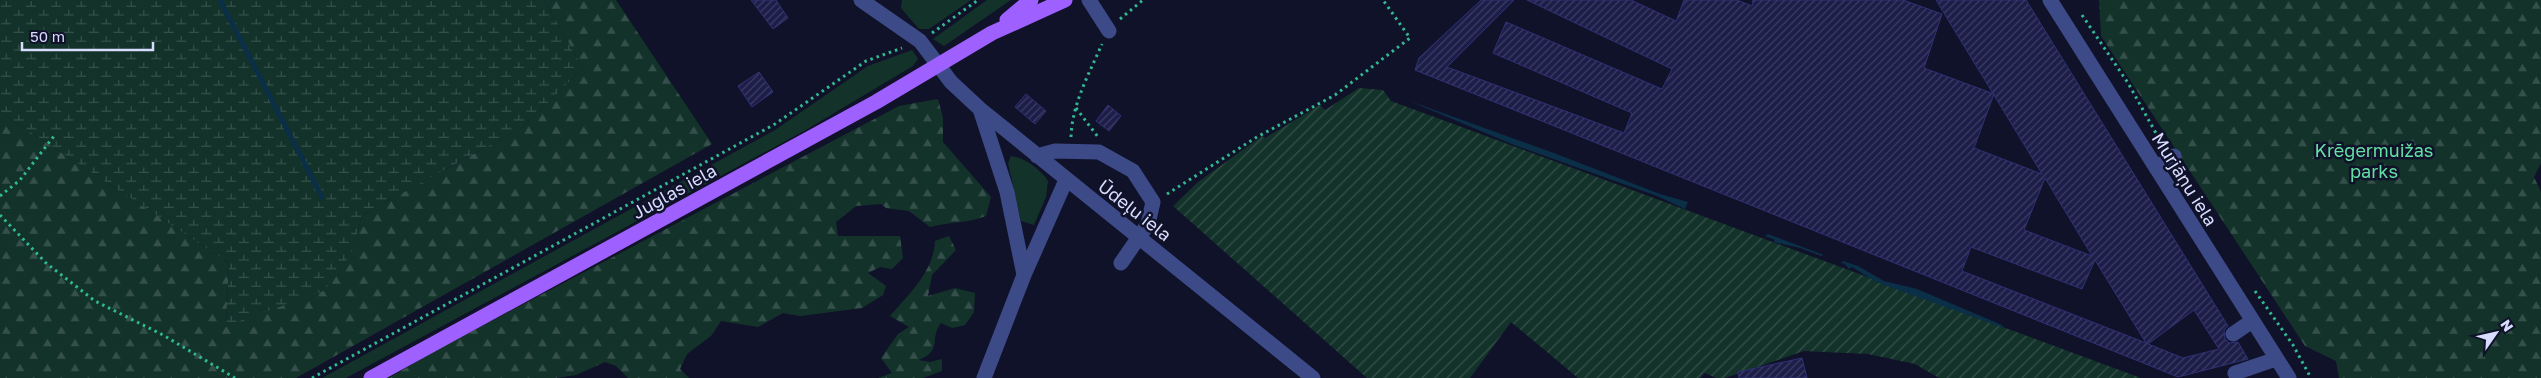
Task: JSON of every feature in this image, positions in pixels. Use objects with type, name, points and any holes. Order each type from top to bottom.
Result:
[{"type":"main road","name":"Juglas iela","points":[[992,33],[1031,0]]},
{"type":"main road","name":"Juglas iela","points":[[371,378],[862,110],[992,33],[1065,0]]},
{"type":"street","name":"Ūdeļu iela","points":[[861,0],[920,41],[951,82],[980,110],[1313,378]]},
{"type":"street","points":[[1089,0],[1108,32]]},
{"type":"street","name":"Murjāņu iela","points":[[2050,0],[2288,378]]},
{"type":"street","points":[[980,110],[1007,192],[1024,275]]},
{"type":"street","points":[[1037,156],[1055,151],[1099,152],[1133,171],[1153,202],[1148,224],[1141,238],[1121,264]]},
{"type":"street","points":[[2156,168],[2172,158]]},
{"type":"street","points":[[984,378],[1024,275],[1066,180]]},
{"type":"street","points":[[2233,334],[2252,320]]},
{"type":"street","points":[[2235,373],[2276,359]]},
{"type":"path","points":[[312,378],[768,128],[866,61],[920,41],[978,0]]},
{"type":"path","points":[[1070,152],[1072,119],[1108,32],[1143,0]]},
{"type":"path","points":[[1153,202],[1257,137],[1335,95],[1410,38],[1383,0]]},
{"type":"path","points":[[2082,15],[2128,83],[2172,158]]},
{"type":"path","points":[[1076,108],[1104,144]]},
{"type":"path","points":[[0,196],[20,180],[54,136]]},
{"type":"path","points":[[0,215],[46,263],[95,301],[163,335],[235,378]]},
{"type":"path","points":[[2253,288],[2293,345],[2312,378]]},
{"type":"green space","points":[[0,0],[544,0],[583,68],[523,127],[362,215],[352,253],[324,291],[226,326],[229,263],[0,112]]},
{"type":"green space","points":[[544,0],[616,0],[712,144],[296,378],[0,378],[0,112],[229,263],[226,325],[352,253],[362,215],[523,127],[583,68]]},
{"type":"green space","points":[[902,0],[971,0],[929,29],[919,29],[901,8]]},
{"type":"green space","points":[[987,0],[1011,0],[944,46],[933,39]]},
{"type":"green space","name":"Krēgermuižas parks","points":[[2099,0],[2541,0],[2541,163],[2534,177],[2541,192],[2541,378],[2339,378],[2336,361],[2305,346],[2101,36]]},
{"type":"green space","points":[[912,50],[918,59],[913,66],[804,131],[346,378],[322,378],[775,130],[868,66]]},
{"type":"green space","points":[[1359,88],[1383,90],[1391,101],[2141,378],[1939,378],[1915,364],[1868,354],[1804,351],[1725,378],[1716,378],[1705,373],[1700,378],[1578,378],[1511,322],[1470,378],[1367,378],[1173,206],[1198,182],[1262,136],[1265,138],[1320,105],[1325,110]]},
{"type":"green space","points":[[938,99],[943,118],[943,142],[991,197],[986,216],[930,227],[909,211],[886,208],[881,204],[856,206],[836,222],[838,236],[900,236],[903,258],[892,269],[880,267],[868,273],[886,286],[883,295],[862,308],[800,316],[783,313],[758,327],[721,321],[711,336],[687,354],[680,369],[689,378],[628,378],[616,366],[605,362],[576,375],[556,378],[389,378],[431,353],[899,106]]},
{"type":"green space","points":[[1011,156],[1022,159],[1032,165],[1048,181],[1046,197],[1034,225],[1021,221],[1008,163]]},
{"type":"green space","points":[[949,236],[956,250],[932,275],[928,296],[955,288],[975,293],[974,312],[965,325],[952,328],[941,323],[931,352],[919,360],[930,362],[942,359],[942,371],[923,378],[878,378],[892,373],[881,358],[898,334],[909,327],[890,316],[912,291],[925,272],[934,252],[935,241]]},
{"type":"water","points":[[1407,100],[1554,153],[1660,194],[1688,202],[1685,209],[1657,196],[1514,145]]},
{"type":"water","points":[[1768,234],[1824,255],[1821,256],[1800,248],[1773,242],[1775,240],[1765,236]]},
{"type":"water","points":[[1843,261],[1858,266],[1884,281],[1917,289],[2002,325],[2004,328],[1876,282],[1852,267],[1849,269],[1845,264],[1841,263]]},
{"type":"building","points":[[751,0],[776,0],[788,18],[773,29]]},
{"type":"building","points":[[1481,0],[1514,0],[1447,67],[1624,133],[1632,113],[1493,53],[1506,22],[1662,89],[1672,69],[1527,0],[1631,0],[1676,21],[1684,0],[1737,0],[1752,6],[1753,0],[1903,0],[1942,14],[1924,68],[1993,94],[1936,0],[2026,0],[2228,326],[2224,330],[2225,339],[2229,343],[2238,342],[2248,359],[2178,377],[1415,70],[1419,58]],"holes":[[[1994,95],[2042,174],[1974,148]],[[2045,178],[2088,249],[2092,256],[2024,230]],[[1971,247],[2082,289],[2095,260],[2146,343],[1962,271]],[[2194,310],[2219,349],[2183,358],[2148,344]]]},
{"type":"building","points":[[759,72],[773,92],[752,107],[738,86]]},
{"type":"building","points":[[1026,94],[1046,111],[1035,124],[1015,107]]},
{"type":"building","points":[[1108,105],[1121,116],[1109,131],[1096,121]]},
{"type":"building","points":[[1802,358],[1807,378],[1739,378],[1738,372]]},
{"type":"waterway","points":[[220,0],[322,197]]}]
